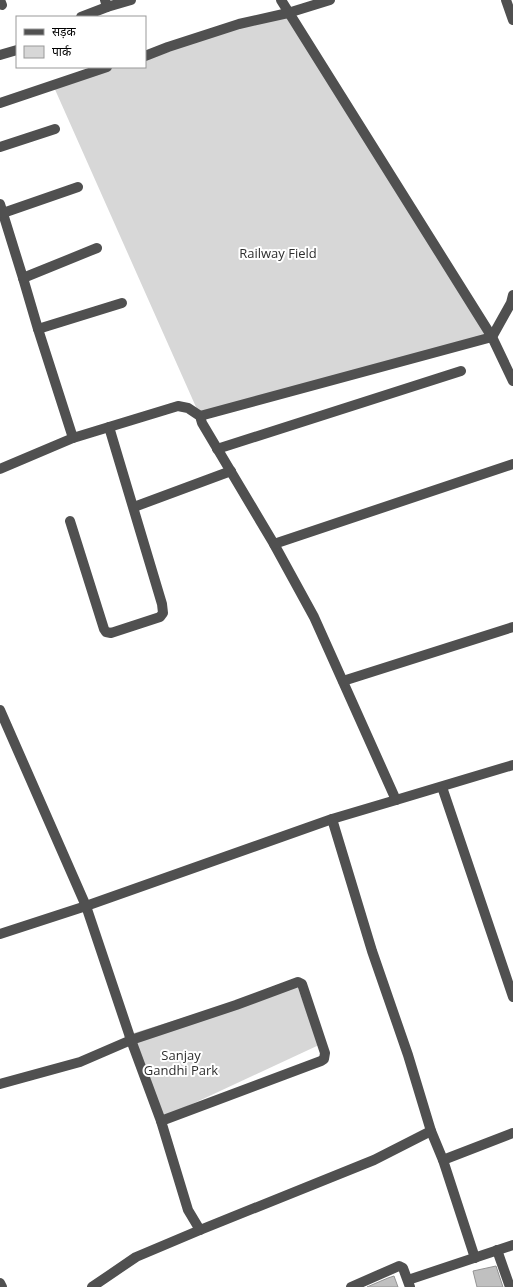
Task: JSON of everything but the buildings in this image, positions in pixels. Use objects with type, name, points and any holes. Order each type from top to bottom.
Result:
[{"type":"street","points":[[83,16],[106,4],[131,0]]},
{"type":"street","points":[[282,0],[288,13],[324,67],[492,336],[513,381]]},
{"type":"street","points":[[146,56],[239,24],[288,13],[330,0]]},
{"type":"street","points":[[506,0],[513,20]]},
{"type":"street","points":[[0,55],[16,50]]},
{"type":"street","points":[[0,103],[104,68]]},
{"type":"street","points":[[0,146],[55,129]]},
{"type":"street","points":[[73,438],[38,330],[24,278],[1,209],[78,187]]},
{"type":"street","points":[[24,278],[97,248]]},
{"type":"street","points":[[200,416],[492,336],[508,316],[513,295]]},
{"type":"street","points":[[38,330],[122,302]]},
{"type":"street","points":[[217,449],[461,371]]},
{"type":"street","points":[[0,469],[73,438],[178,406],[188,408],[200,416],[202,423],[274,544],[314,617],[396,800]]},
{"type":"street","points":[[70,521],[104,629],[107,633],[158,618],[163,613],[162,604],[109,427]]},
{"type":"street","points":[[274,544],[513,464]]},
{"type":"street","points":[[134,507],[231,471]]},
{"type":"street","points":[[343,680],[513,627]]},
{"type":"street","points":[[0,710],[86,906],[131,1040],[161,1121],[188,1210],[200,1230]]},
{"type":"street","points":[[0,934],[86,906],[332,819],[513,765]]},
{"type":"street","points":[[442,787],[513,997]]},
{"type":"street","points":[[332,819],[370,943],[408,1055],[431,1131],[443,1160],[475,1258]]},
{"type":"street","points":[[0,1084],[80,1062],[131,1040],[236,1005],[298,982],[303,986],[325,1054],[324,1059],[161,1121]]},
{"type":"street","points":[[92,1287],[136,1257],[374,1160],[431,1131]]},
{"type":"street","points":[[443,1160],[513,1133]]},
{"type":"street","points":[[351,1287],[399,1266],[403,1268],[409,1284],[496,1250],[513,1245]]},
{"type":"street","points":[[496,1250],[510,1287]]},
{"type":"street","points":[[0,1283],[2,1287]]},
{"type":"green space","name":"Railway Field","points":[[288,13],[492,337],[200,416],[53,85],[108,68],[146,68],[146,56]]},
{"type":"green space","name":"Sanjay Gandhi Park","points":[[296,983],[319,1045],[160,1119],[124,1036]]}]
